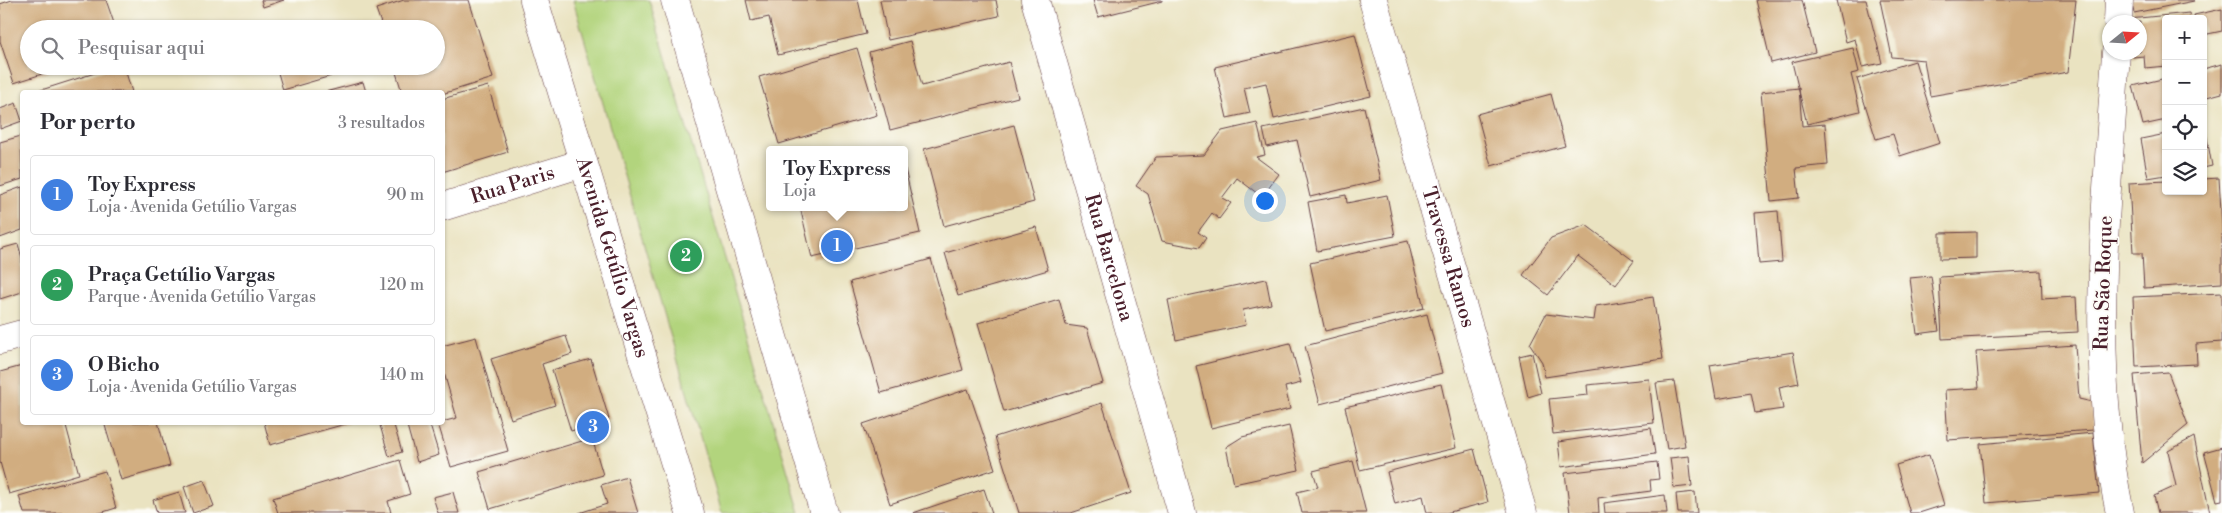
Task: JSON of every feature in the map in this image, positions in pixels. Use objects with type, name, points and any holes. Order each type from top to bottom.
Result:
[{"type":"street","name":"Avenida Getúlio Vargas","points":[[534,0],[690,513]]},
{"type":"street","points":[[675,0],[824,513]]},
{"type":"street","name":"Rua Barcelona","points":[[1035,0],[1182,513]]},
{"type":"street","name":"Travessa Ramos","points":[[1373,0],[1523,513]]},
{"type":"street","points":[[2118,15],[2119,0]]},
{"type":"street","name":"Rua São Roque","points":[[2116,60],[2102,302],[2102,384],[2120,513]]},
{"type":"street","name":"Rua Paris","points":[[445,206],[583,163]]},
{"type":"street","points":[[0,340],[20,335]]},
{"type":"green space","points":[[573,0],[649,0],[800,513],[722,513]]},
{"type":"building","points":[[12,0],[106,0],[113,20],[20,20],[20,75],[39,75],[14,83],[0,41],[0,4]]},
{"type":"building","points":[[261,0],[284,0],[263,7]]},
{"type":"building","points":[[404,0],[469,0],[493,78],[445,93],[445,90],[401,90],[397,75],[445,75],[445,20],[380,20],[376,9]]},
{"type":"building","points":[[746,0],[858,0],[866,34],[778,55],[769,17],[751,21]]},
{"type":"building","points":[[880,0],[996,0],[999,16],[888,40]]},
{"type":"building","points":[[1093,0],[1162,0],[1162,1],[1098,17]]},
{"type":"building","points":[[1756,0],[1802,0],[1815,52],[1771,63]]},
{"type":"building","points":[[1836,0],[1866,0],[1882,63],[1862,67],[1855,39],[1846,42]]},
{"type":"building","points":[[1880,0],[2076,0],[2068,72],[1930,96],[1924,60],[1892,57]]},
{"type":"building","points":[[2131,0],[2194,0],[2194,1],[2134,13]]},
{"type":"building","points":[[2222,9],[2222,31],[2207,34],[2207,15],[2194,15]]},
{"type":"building","points":[[2189,13],[2189,15],[2169,15]]},
{"type":"building","points":[[2162,16],[2162,66],[2145,68],[2144,60],[2147,60],[2147,17]]},
{"type":"building","points":[[1355,34],[1371,96],[1274,119],[1266,83],[1244,88],[1250,113],[1227,118],[1215,67]]},
{"type":"building","points":[[910,41],[922,86],[1009,62],[1018,97],[890,130],[869,52]]},
{"type":"building","points":[[857,48],[877,115],[779,144],[759,77]]},
{"type":"building","points":[[1853,48],[1859,72],[1851,74],[1860,111],[1807,124],[1792,62]]},
{"type":"building","points":[[1915,61],[1940,143],[1900,156],[1893,134],[1876,139],[1857,79]]},
{"type":"building","points":[[2222,64],[2222,93],[2207,97],[2207,68]]},
{"type":"building","points":[[89,75],[127,75],[131,90],[41,90]]},
{"type":"building","points":[[279,75],[331,75],[331,76],[283,90]]},
{"type":"building","points":[[2162,79],[2162,121],[2143,125],[2133,86]]},
{"type":"building","points":[[363,82],[365,90],[333,90]]},
{"type":"building","points":[[488,86],[508,152],[445,171],[445,98]]},
{"type":"building","points":[[1799,88],[1802,126],[1825,124],[1828,165],[1796,168],[1799,198],[1771,201],[1761,92]]},
{"type":"building","points":[[1551,94],[1565,146],[1491,166],[1477,114]]},
{"type":"building","points":[[16,103],[20,122],[0,129],[0,109]]},
{"type":"building","points":[[1364,107],[1381,180],[1310,197],[1297,140],[1267,147],[1263,129]]},
{"type":"building","points":[[1257,123],[1265,155],[1256,157],[1279,174],[1262,197],[1237,178],[1222,198],[1231,203],[1219,219],[1212,213],[1198,232],[1206,238],[1199,248],[1162,241],[1148,194],[1136,186],[1156,157],[1204,155],[1222,131]]},
{"type":"building","points":[[1014,125],[1034,202],[944,226],[924,149]]},
{"type":"building","points":[[2162,135],[2162,176],[2148,178],[2141,139]]},
{"type":"building","points":[[20,136],[20,180],[0,186],[0,142]]},
{"type":"building","points":[[2207,138],[2212,166],[2207,167]]},
{"type":"building","points":[[2219,178],[2222,227],[2222,283],[2144,288],[2142,253],[2133,253],[2129,183],[2162,181],[2162,195],[2207,195],[2207,179]]},
{"type":"building","points":[[908,182],[920,233],[812,258],[801,211],[908,211]]},
{"type":"building","points":[[20,188],[20,231],[0,238],[0,195]]},
{"type":"building","points":[[1346,195],[1347,203],[1387,195],[1395,236],[1317,251],[1308,202]]},
{"type":"building","points":[[1778,211],[1782,262],[1759,264],[1755,213]]},
{"type":"building","points":[[1586,225],[1634,261],[1616,285],[1578,256],[1548,295],[1523,275],[1551,238]]},
{"type":"building","points":[[1036,227],[1048,270],[958,296],[945,253]]},
{"type":"building","points":[[1976,232],[1976,258],[1940,259],[1940,233]]},
{"type":"building","points":[[1408,241],[1424,308],[1325,331],[1310,263]]},
{"type":"building","points":[[18,244],[20,251],[20,293],[0,299],[0,249]]},
{"type":"building","points":[[931,259],[963,370],[881,393],[850,282]]},
{"type":"building","points":[[2041,271],[2042,299],[2076,297],[2078,332],[1942,339],[1939,277]]},
{"type":"building","points":[[1931,276],[1939,331],[1917,334],[1910,278]]},
{"type":"building","points":[[1266,279],[1271,304],[1243,310],[1246,325],[1176,340],[1168,300]]},
{"type":"building","points":[[2222,293],[2222,342],[2196,344],[2197,364],[2136,367],[2133,297]]},
{"type":"building","points":[[1653,297],[1663,359],[1545,377],[1542,362],[1530,344],[1546,314],[1594,320],[1596,306]]},
{"type":"building","points":[[1059,299],[1066,325],[1087,328],[1103,383],[1004,412],[978,323]]},
{"type":"building","points":[[1427,314],[1442,373],[1320,404],[1305,346]]},
{"type":"building","points":[[566,336],[572,354],[542,364],[555,405],[511,419],[491,359]]},
{"type":"building","points":[[476,337],[508,451],[451,467],[439,425],[445,425],[445,421],[457,418],[445,376],[445,345]]},
{"type":"building","points":[[1290,343],[1301,383],[1285,387],[1290,409],[1211,428],[1196,366]]},
{"type":"building","points":[[2075,345],[2079,399],[2092,402],[2094,430],[1948,440],[1945,390],[1979,388],[1976,352]]},
{"type":"building","points":[[1793,352],[1799,383],[1779,387],[1783,409],[1755,413],[1751,393],[1716,399],[1710,366]]},
{"type":"building","points":[[1532,353],[1541,393],[1528,397],[1519,356]]},
{"type":"building","points":[[591,359],[609,419],[571,431],[552,370]]},
{"type":"building","points":[[20,367],[20,425],[66,425],[79,474],[9,494],[0,462],[0,372]]},
{"type":"building","points":[[2168,372],[2188,425],[2142,463],[2134,375]]},
{"type":"building","points":[[1649,379],[1654,423],[1553,434],[1549,399],[1588,395],[1587,385]]},
{"type":"building","points":[[1674,381],[1685,446],[1667,449],[1656,383]]},
{"type":"building","points":[[1441,384],[1456,448],[1360,470],[1345,407]]},
{"type":"building","points":[[968,389],[995,469],[890,504],[863,424]]},
{"type":"building","points":[[1102,403],[1131,493],[1071,513],[1019,513],[995,437]]},
{"type":"building","points":[[105,425],[159,425],[170,466],[121,480]]},
{"type":"building","points":[[265,425],[342,425],[270,445]]},
{"type":"building","points":[[380,425],[394,425],[402,452],[389,456]]},
{"type":"building","points":[[407,425],[430,425],[439,455],[417,462]]},
{"type":"building","points":[[1289,426],[1299,470],[1234,484],[1226,447],[1242,437]]},
{"type":"building","points":[[1651,428],[1655,454],[1561,467],[1558,442]]},
{"type":"building","points":[[2093,433],[2099,493],[1986,503],[1980,444]]},
{"type":"building","points":[[2194,437],[2210,513],[2158,513],[2154,496],[2176,486],[2168,451]]},
{"type":"building","points":[[592,438],[603,475],[490,509],[479,472]]},
{"type":"building","points":[[2222,447],[2222,500],[2217,501],[2204,452]]},
{"type":"building","points":[[1474,449],[1488,502],[1446,513],[1427,513],[1423,496],[1395,504],[1387,472]]},
{"type":"building","points":[[1929,455],[1944,505],[1919,513],[1910,513],[1896,465]]},
{"type":"building","points":[[1689,456],[1692,486],[1674,488],[1670,458]]},
{"type":"building","points":[[400,460],[410,494],[388,501],[391,513],[278,513],[273,498]]},
{"type":"building","points":[[1353,461],[1366,513],[1302,513],[1297,492],[1318,487],[1313,471]]},
{"type":"building","points":[[1657,462],[1659,479],[1650,480],[1651,491],[1598,498],[1599,513],[1570,513],[1565,473]]},
{"type":"building","points":[[105,471],[116,508],[100,513],[24,513],[19,496]]},
{"type":"building","points":[[627,477],[638,513],[579,513],[607,504],[601,485]]},
{"type":"building","points":[[204,480],[214,506],[193,513],[184,487]]},
{"type":"building","points":[[984,489],[992,513],[913,513]]},
{"type":"building","points":[[179,492],[185,513],[157,513],[153,500]]},
{"type":"building","points":[[453,492],[459,513],[438,513],[433,497]]},
{"type":"building","points":[[1695,492],[1697,513],[1678,513],[1676,494]]},
{"type":"building","points":[[1665,495],[1667,513],[1605,513],[1604,503]]},
{"type":"place","name":"Toy Express","points":[[837,246]]},
{"type":"place","name":"Praça Getúlio Vargas","points":[[686,256]]},
{"type":"place","name":"O Bicho","points":[[593,427]]}]
